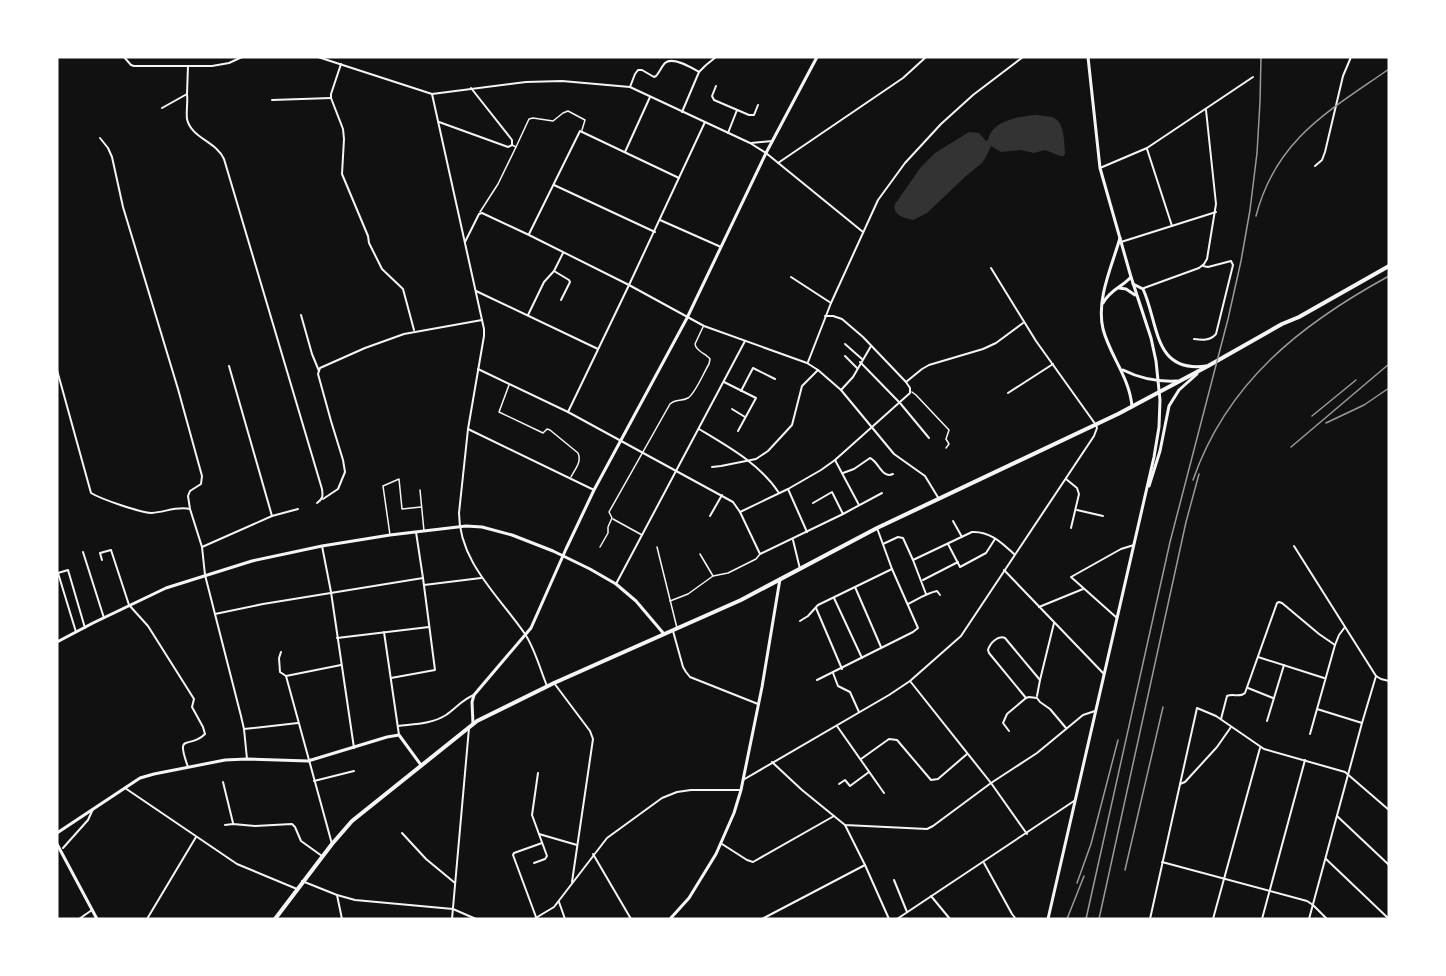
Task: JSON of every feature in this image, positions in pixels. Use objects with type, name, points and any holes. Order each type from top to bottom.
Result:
[{"type":"main road","points":[[471,725],[474,695],[533,625],[594,490],[687,318],[766,153],[817,57]]},
{"type":"main road","points":[[1048,919],[1146,493],[1159,427],[1160,400],[1156,361],[1100,168],[1088,57]]},
{"type":"main road","points":[[1120,237],[1104,293],[1103,327],[1129,389],[1132,407]]},
{"type":"main road","points":[[1114,258],[1119,251],[1124,252]]},
{"type":"main road","points":[[275,919],[322,856],[360,813],[471,725],[554,683],[741,600],[877,528],[1132,407],[1389,266]]},
{"type":"main road","points":[[1103,304],[1111,291],[1131,277]]},
{"type":"main road","points":[[1133,284],[1143,289],[1160,340],[1166,353],[1174,362],[1190,368],[1208,366]]},
{"type":"main road","points":[[1117,288],[1130,291],[1137,296]]},
{"type":"main road","points":[[1146,493],[1157,464],[1171,402],[1183,385],[1208,366]]},
{"type":"main road","points":[[1121,369],[1154,381],[1180,381]]},
{"type":"main road","points":[[57,642],[166,588],[265,557],[390,535],[460,526],[482,527],[502,532],[563,556],[616,584],[636,601],[664,634]]},
{"type":"main road","points":[[670,919],[689,898],[722,844],[741,790],[759,705],[780,579]]},
{"type":"main road","points":[[57,833],[145,776],[225,760],[308,761],[387,736],[399,735],[421,765]]},
{"type":"main road","points":[[59,849],[97,919]]},
{"type":"street","points":[[124,57],[135,66],[222,65],[242,57]]},
{"type":"street","points":[[318,57],[432,94],[526,82],[562,81],[630,87],[750,143],[766,153],[863,232]]},
{"type":"street","points":[[778,163],[903,78],[926,57]]},
{"type":"street","points":[[807,363],[825,316],[878,200],[905,163],[941,124],[973,94],[1023,57]]},
{"type":"street","points":[[1315,166],[1322,160],[1343,76],[1351,57]]},
{"type":"street","points":[[682,112],[699,72],[713,58]]},
{"type":"street","points":[[630,87],[638,70],[654,77],[668,61],[675,61],[699,72]]},
{"type":"street","points":[[341,64],[331,98],[343,129],[342,174],[369,243],[382,269],[403,289],[414,331]]},
{"type":"street","points":[[188,66],[188,124],[222,154],[224,159],[322,489],[322,500]]},
{"type":"street","points":[[1100,168],[1147,148],[1253,77]]},
{"type":"street","points":[[716,86],[713,98],[737,110],[752,116],[758,105]]},
{"type":"street","points":[[438,121],[508,147],[514,146],[512,140],[471,88]]},
{"type":"street","points":[[162,108],[187,94]]},
{"type":"street","points":[[432,94],[484,336],[468,429],[459,513],[460,526],[468,552],[481,578],[526,636],[548,686]]},
{"type":"street","points":[[625,152],[650,97]]},
{"type":"street","points":[[272,100],[331,98]]},
{"type":"street","points":[[728,133],[737,110]]},
{"type":"street","points":[[1203,266],[1207,259],[1216,212],[1206,110]]},
{"type":"street","points":[[568,412],[705,122]]},
{"type":"street","points":[[529,235],[581,131],[680,178]]},
{"type":"street","points":[[100,138],[112,157],[123,207],[202,476],[201,484],[188,492],[190,509],[202,547],[205,575],[244,729],[246,759]]},
{"type":"street","points":[[750,143],[772,141]]},
{"type":"street","points":[[1147,148],[1172,226]]},
{"type":"street","points":[[553,185],[655,232]]},
{"type":"street","points":[[1121,242],[1216,212]]},
{"type":"street","points":[[465,242],[480,213],[564,252],[704,326],[807,363],[841,390],[894,454],[924,476],[939,499]]},
{"type":"street","points":[[660,220],[722,247]]},
{"type":"street","points":[[528,315],[544,282],[554,272],[564,252]]},
{"type":"street","points":[[1143,289],[1203,266],[1208,267],[1231,261],[1232,275],[1216,334],[1207,340],[1194,339]]},
{"type":"street","points":[[743,780],[889,695],[910,681],[961,636],[1094,436],[1096,425],[1023,322],[991,268]]},
{"type":"street","points":[[554,272],[570,282],[561,300]]},
{"type":"street","points":[[791,277],[831,303]]},
{"type":"street","points":[[476,291],[598,349]]},
{"type":"street","points":[[302,315],[345,472],[338,489],[317,503]]},
{"type":"street","points":[[740,512],[779,494],[821,470],[910,394],[911,391],[906,382],[842,319],[825,316]]},
{"type":"street","points":[[319,371],[324,365],[404,334],[482,320]]},
{"type":"street","points":[[906,382],[929,365],[996,343],[1023,322]]},
{"type":"street","points":[[616,584],[745,341]]},
{"type":"street","points":[[845,344],[900,403],[928,438]]},
{"type":"street","points":[[841,390],[853,376],[871,346]]},
{"type":"street","points":[[845,356],[857,368]]},
{"type":"street","points":[[1008,393],[1053,364]]},
{"type":"street","points":[[229,366],[272,516]]},
{"type":"street","points":[[741,391],[753,368],[775,379]]},
{"type":"street","points":[[478,369],[568,412],[733,502],[760,554],[882,493]]},
{"type":"street","points":[[57,370],[91,493],[144,512],[178,507],[190,509]]},
{"type":"street","points":[[712,467],[748,461],[761,456],[789,430],[802,386],[818,370]]},
{"type":"street","points":[[724,382],[756,398],[738,431]]},
{"type":"street","points":[[732,410],[745,417]]},
{"type":"street","points":[[468,429],[594,490]]},
{"type":"street","points":[[699,429],[731,448],[763,473],[779,494]]},
{"type":"street","points":[[843,473],[854,469],[870,458],[875,460],[886,475],[893,474]]},
{"type":"street","points":[[835,459],[859,505]]},
{"type":"street","points":[[1066,478],[1079,494],[1071,528]]},
{"type":"street","points":[[788,489],[807,532]]},
{"type":"street","points":[[813,502],[832,492],[843,514]]},
{"type":"street","points":[[710,516],[722,495]]},
{"type":"street","points":[[202,547],[272,516],[298,509]]},
{"type":"street","points":[[1077,510],[1103,516]]},
{"type":"street","points":[[953,521],[963,537]]},
{"type":"street","points":[[817,680],[918,628],[877,528]]},
{"type":"street","points":[[391,678],[435,670],[416,532]]},
{"type":"street","points":[[913,560],[972,532],[995,538],[1015,555]]},
{"type":"street","points":[[883,544],[898,537],[903,538],[926,594]]},
{"type":"street","points":[[793,538],[800,569]]},
{"type":"street","points":[[948,544],[960,567],[986,553],[995,538]]},
{"type":"street","points":[[1117,618],[1072,579],[1072,576],[1121,549],[1134,545]]},
{"type":"street","points":[[322,546],[354,748]]},
{"type":"street","points":[[1294,546],[1376,676],[1389,681]]},
{"type":"street","points":[[102,560],[100,553],[111,550],[129,605],[148,626],[195,701],[192,707],[205,735],[186,743],[183,747],[182,752],[188,767]]},
{"type":"street","points":[[83,552],[104,618]]},
{"type":"street","points":[[922,581],[958,562]]},
{"type":"street","points":[[800,621],[816,607],[892,569]]},
{"type":"street","points":[[76,632],[58,573],[68,570],[85,627]]},
{"type":"street","points":[[1004,570],[1104,674]]},
{"type":"street","points":[[215,614],[331,592],[423,578]]},
{"type":"street","points":[[424,585],[481,578]]},
{"type":"street","points":[[855,587],[881,647]]},
{"type":"street","points":[[1039,607],[1083,589]]},
{"type":"street","points":[[908,604],[926,594],[937,591],[940,595]]},
{"type":"street","points":[[834,598],[862,658]]},
{"type":"street","points":[[1221,719],[1227,696],[1243,695],[1248,688],[1276,605],[1279,602],[1335,645]]},
{"type":"street","points":[[816,607],[842,669]]},
{"type":"street","points":[[1054,623],[1037,698],[1067,729]]},
{"type":"street","points":[[337,638],[429,627]]},
{"type":"street","points":[[1310,734],[1335,645],[1345,627]]},
{"type":"street","points":[[675,630],[683,667],[690,677],[759,705]]},
{"type":"street","points":[[384,632],[399,735]]},
{"type":"street","points":[[1026,698],[989,653],[988,648],[999,638],[1005,638],[1040,680]]},
{"type":"street","points":[[280,652],[280,672],[286,676],[297,723],[332,844]]},
{"type":"street","points":[[1258,657],[1325,679]]},
{"type":"street","points":[[286,676],[341,665]]},
{"type":"street","points":[[1267,721],[1284,665]]},
{"type":"street","points":[[833,673],[838,686],[850,692],[859,712]]},
{"type":"street","points":[[1309,919],[1376,676]]},
{"type":"street","points":[[910,681],[991,783],[1027,834]]},
{"type":"street","points":[[554,683],[590,731],[593,739],[572,882]]},
{"type":"street","points":[[1248,688],[1274,698]]},
{"type":"street","points":[[398,726],[426,723],[439,718],[474,695]]},
{"type":"street","points":[[1009,731],[1003,723],[1005,717],[1026,698],[1037,698]]},
{"type":"street","points":[[1150,919],[1197,708],[1221,719],[1260,747],[1348,773],[1389,810]]},
{"type":"street","points":[[1317,709],[1362,723]]},
{"type":"street","points":[[845,825],[930,828],[991,783],[1037,753],[1083,715],[1095,711]]},
{"type":"street","points":[[244,729],[297,723]]},
{"type":"street","points":[[452,919],[471,725]]},
{"type":"street","points":[[837,726],[884,793]]},
{"type":"street","points":[[1180,784],[1185,782],[1204,762],[1222,741],[1231,726]]},
{"type":"street","points":[[861,759],[889,739],[897,740],[934,781],[968,753]]},
{"type":"street","points":[[1213,919],[1260,747]]},
{"type":"street","points":[[1262,919],[1305,760]]},
{"type":"street","points":[[772,762],[845,825],[889,919]]},
{"type":"street","points":[[314,782],[354,771]]},
{"type":"street","points":[[839,784],[845,780],[850,786],[869,772]]},
{"type":"street","points":[[534,863],[547,858],[532,815],[538,773]]},
{"type":"street","points":[[223,782],[233,824]]},
{"type":"street","points":[[125,788],[237,864],[297,889]]},
{"type":"street","points":[[542,843],[513,855],[535,918],[554,907],[607,838],[662,798],[691,790],[741,790]]},
{"type":"street","points":[[897,919],[1075,801]]},
{"type":"street","points":[[59,849],[88,820],[93,809]]},
{"type":"street","points":[[722,844],[753,862],[834,816]]},
{"type":"street","points":[[1337,816],[1389,865]]},
{"type":"street","points":[[225,825],[292,824],[301,842],[322,856]]},
{"type":"street","points":[[402,833],[426,859],[456,884]]},
{"type":"street","points":[[539,834],[577,845]]},
{"type":"street","points":[[147,919],[196,837]]},
{"type":"street","points":[[593,854],[631,919]]},
{"type":"street","points":[[1325,858],[1389,919]]},
{"type":"street","points":[[984,862],[1016,919]]},
{"type":"street","points":[[1162,862],[1307,901],[1327,919]]},
{"type":"street","points":[[762,919],[865,865]]},
{"type":"street","points":[[894,880],[907,912]]},
{"type":"street","points":[[303,881],[355,900],[453,909],[476,919]]},
{"type":"street","points":[[337,895],[342,919]]},
{"type":"street","points":[[931,896],[950,919]]},
{"type":"street","points":[[558,901],[565,919]]},
{"type":"street","points":[[79,919],[92,910]]},
{"type":"lane","points":[[480,213],[498,184],[514,146],[529,119],[553,121],[568,111],[585,120],[581,131]]},
{"type":"lane","points":[[642,535],[612,518],[609,512],[670,404],[675,400],[691,396],[709,364],[709,357],[695,347],[704,326]]},
{"type":"lane","points":[[509,384],[499,412],[543,433],[547,429],[550,430],[578,453],[579,461],[570,478]]},
{"type":"lane","points":[[911,391],[949,430],[946,439],[949,444],[946,448]]},
{"type":"lane","points":[[390,535],[383,486],[399,479],[402,509],[421,507]]},
{"type":"lane","points":[[420,490],[424,531]]},
{"type":"lane","points":[[600,547],[608,533],[612,518]]},
{"type":"lane","points":[[657,547],[675,630]]},
{"type":"lane","points":[[700,554],[713,576]]},
{"type":"lane","points":[[670,601],[688,594],[713,576],[728,573],[756,560],[760,554]]},
{"type":"shaded area","points":[[1037,115],[1052,117],[1062,127],[1064,156],[1045,150],[1034,153],[1021,150],[1001,152],[991,146],[982,163],[927,213],[913,220],[895,211],[895,204],[921,167],[935,153],[969,132],[979,133],[986,141],[995,128],[1008,120]]},
{"type":"railway","points":[[1086,919],[1170,542],[1241,261],[1257,153],[1261,57]]},
{"type":"railway","points":[[1256,216],[1265,189],[1277,166],[1291,147],[1326,114],[1389,69]]},
{"type":"railway","points":[[1193,480],[1208,445],[1226,414],[1247,385],[1271,359],[1326,314],[1389,276]]},
{"type":"railway","points":[[1291,447],[1389,364]]},
{"type":"railway","points":[[1312,416],[1356,380]]},
{"type":"railway","points":[[1326,423],[1364,405],[1389,388]]},
{"type":"railway","points":[[1099,919],[1186,522],[1199,474]]},
{"type":"railway","points":[[1125,870],[1163,707]]},
{"type":"railway","points":[[1077,883],[1091,844],[1118,740]]},
{"type":"railway","points":[[1067,919],[1084,876]]}]
